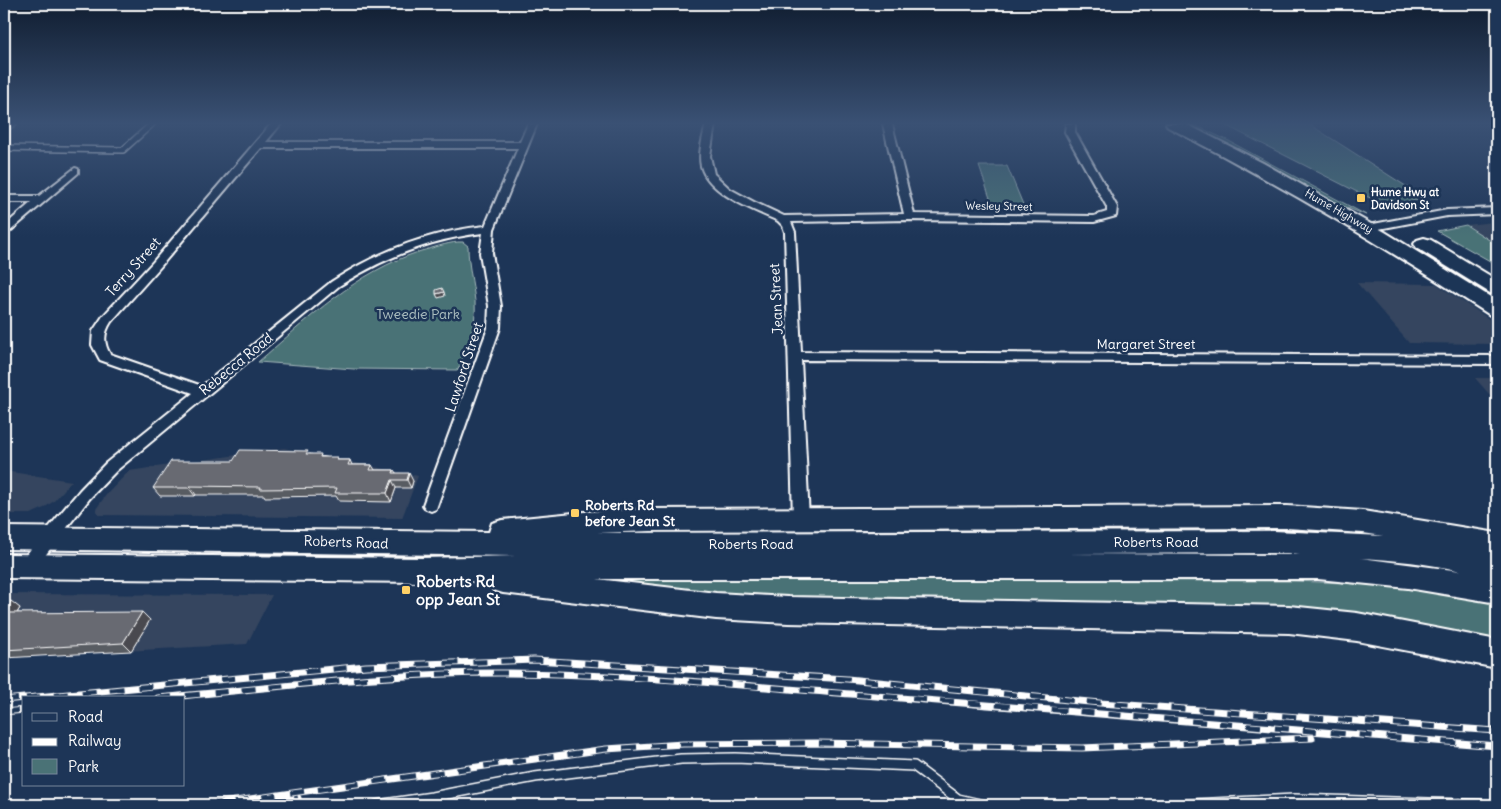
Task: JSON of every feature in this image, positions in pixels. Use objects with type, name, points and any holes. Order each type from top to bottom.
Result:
[{"type":"highway","name":"Hume Highway","points":[[1248,162],[1368,228],[1497,310]]},
{"type":"highway","name":"Hume Highway","points":[[1279,162],[1391,224],[1497,289]]},
{"type":"highway","points":[[406,544],[490,532],[584,523],[651,520],[1287,517],[1372,523],[1497,544]]},
{"type":"highway","name":"Roberts Road","points":[[4,538],[406,544],[741,555],[1318,566],[1382,571],[1446,580],[1497,590]]},
{"type":"highway","name":"Roberts Road","points":[[15,566],[422,570],[553,567],[741,555],[1293,543],[1395,549],[1442,555],[1497,567]]},
{"type":"highway","points":[[422,570],[464,578],[602,591],[668,601],[785,610],[1032,613],[1259,618],[1311,621],[1401,635],[1497,654]]},
{"type":"street","name":"Terry Street","points":[[202,391],[105,357],[98,345],[99,331],[107,319],[157,264],[244,162]]},
{"type":"street","name":"Lawford Street","points":[[431,505],[488,350],[494,328],[495,306],[486,253],[489,229],[516,162]]},
{"type":"street","points":[[705,162],[711,178],[718,186],[782,219]]},
{"type":"street","points":[[896,162],[910,217]]},
{"type":"street","name":"Wesley Street","points":[[782,219],[910,217],[1094,219],[1108,217],[1112,214],[1112,207],[1087,162]]},
{"type":"street","points":[[4,231],[75,172]]},
{"type":"street","points":[[4,199],[41,199]]},
{"type":"street","points":[[1368,228],[1460,212],[1497,211]]},
{"type":"street","name":"Jean Street","points":[[782,219],[788,225],[790,232],[801,519]]},
{"type":"street","name":"Rebecca Road","points":[[15,566],[49,538],[85,494],[111,467],[325,291],[357,270],[384,256],[425,242],[466,232],[489,229]]},
{"type":"street","name":"Margaret Street","points":[[795,356],[1497,360]]},
{"type":"lane","points":[[377,805],[432,797],[535,777],[639,764],[707,758],[914,766],[924,770],[946,792],[957,799],[984,805]]},
{"type":"lane","points":[[1173,805],[1232,799],[1306,798],[1497,805]]},
{"type":"shaded area","points":[[1494,222],[1497,222],[1497,245],[1466,225]]},
{"type":"shaded area","points":[[1357,283],[1436,284],[1497,324],[1497,344],[1409,343]]},
{"type":"shaded area","points":[[1475,378],[1497,378],[1497,403]]},
{"type":"shaded area","points":[[284,448],[418,476],[402,518],[99,515],[96,509],[106,495],[129,471]]},
{"type":"shaded area","points":[[4,471],[72,481],[54,501],[44,508],[31,514],[4,514]]},
{"type":"shaded area","points":[[4,594],[272,595],[247,644],[4,658]]},
{"type":"green space","points":[[1257,162],[1267,162],[1366,215],[1340,205]]},
{"type":"green space","points":[[1297,162],[1368,162],[1426,199],[1389,204],[1365,196]]},
{"type":"green space","points":[[979,166],[1007,166],[1024,207],[993,207]]},
{"type":"green space","points":[[1466,225],[1497,245],[1497,265],[1437,231]]},
{"type":"green space","name":"Tweedie Park","points":[[463,242],[468,246],[475,310],[471,336],[458,370],[354,369],[258,362],[334,298],[375,271],[421,251]]},
{"type":"green space","points":[[625,578],[734,580],[1293,581],[1371,584],[1497,603],[1497,642],[1430,627],[1372,617],[774,600],[620,585],[620,582]]},
{"type":"building","points":[[442,288],[444,292],[436,294],[436,290]]},
{"type":"building","points":[[240,450],[308,451],[306,454],[321,454],[320,457],[338,457],[337,460],[350,460],[348,465],[372,465],[370,470],[394,470],[393,473],[409,473],[407,480],[392,480],[387,493],[335,493],[337,488],[260,489],[261,487],[190,486],[189,488],[153,488],[171,461],[233,461]]},
{"type":"building","points":[[4,601],[11,601],[4,611]]},
{"type":"building","points":[[142,612],[123,643],[4,650],[4,613]]},
{"type":"railway","points":[[47,696],[366,666],[534,660],[847,679],[1100,703],[1497,731]]},
{"type":"railway","points":[[179,696],[333,681],[420,675],[464,673],[551,674],[637,678],[1013,706],[1497,746]]},
{"type":"railway","points":[[4,700],[22,698]]},
{"type":"railway","points":[[4,712],[22,710]]},
{"type":"railway","points":[[207,805],[606,749],[683,744],[817,743],[1082,748],[1312,738]]},
{"type":"railway","points":[[267,805],[298,798]]},
{"type":"place","name":"Hume Hwy at Davidson St","points":[[1361,198]]},
{"type":"place","name":"Roberts Rd before Jean St","points":[[575,513]]},
{"type":"place","name":"Roberts Rd opp Jean St","points":[[406,590]]}]
